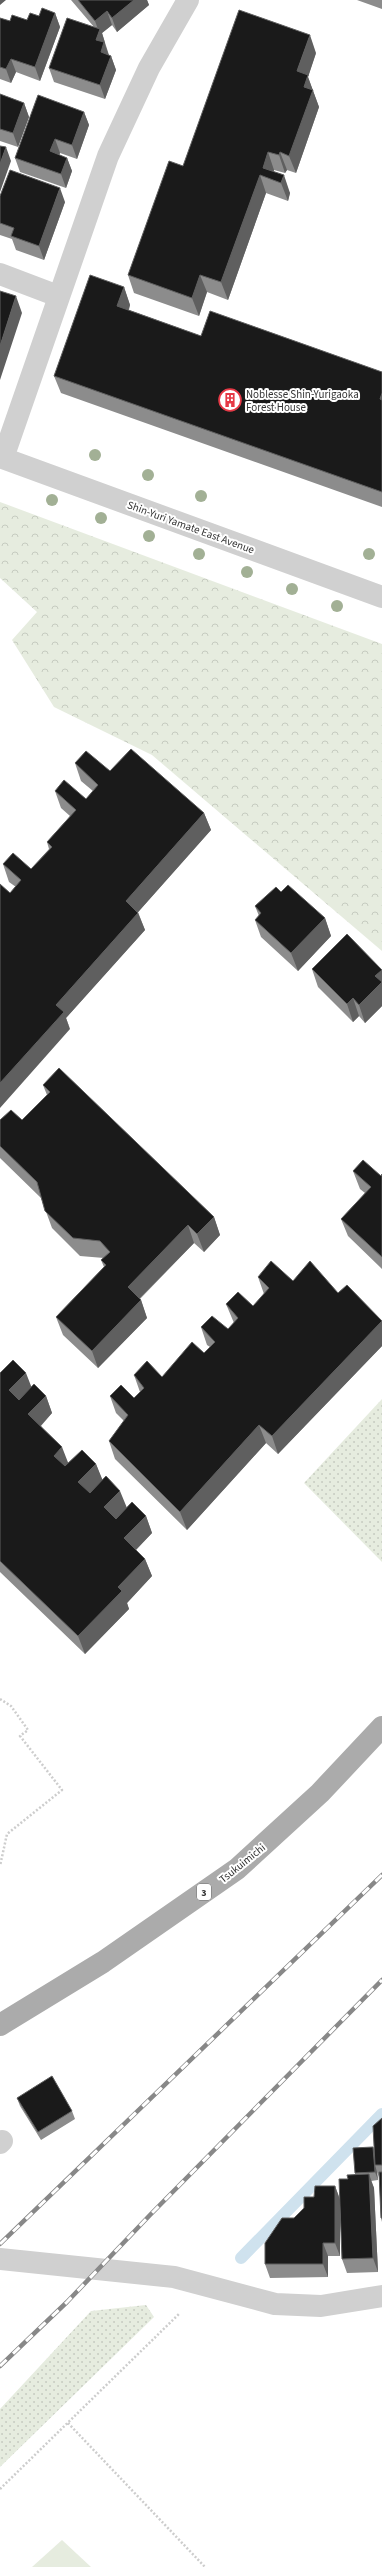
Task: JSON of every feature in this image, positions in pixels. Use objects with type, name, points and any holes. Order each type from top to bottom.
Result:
[{"type":"main road","name":"Tsukuimichi","points":[[0,2025],[104,1962],[237,1869],[320,1793],[382,1727]]},
{"type":"street","points":[[2,457],[108,156],[149,68],[183,2]]},
{"type":"street","points":[[0,274],[58,296]]},
{"type":"street","name":"Shin-Yuri Yamate East Avenue","points":[[2,457],[382,597]]},
{"type":"street","points":[[0,2259],[174,2277],[275,2304],[321,2306],[382,2296]]},
{"type":"path","points":[[0,1699],[11,1706],[28,1730],[20,1736],[62,1790],[7,1834],[0,1866]]},
{"type":"path","points":[[0,2489],[207,2285]]},
{"type":"path","points":[[68,2423],[205,2567]]},
{"type":"green space","points":[[0,502],[382,644],[382,951],[152,755],[54,707],[12,640],[37,612],[0,578]]},
{"type":"green space","points":[[382,1399],[382,1562],[304,1483]]},
{"type":"green space","points":[[146,2305],[154,2317],[0,2467],[0,2409],[91,2311]]},
{"type":"green space","points":[[62,2540],[91,2567],[32,2567]]},
{"type":"building","points":[[78,0],[134,0],[112,18],[107,11],[95,21]]},
{"type":"building","points":[[42,8],[55,13],[35,67],[11,59],[6,69],[0,67],[0,18],[10,21],[12,15],[27,20],[30,13],[39,16]]},
{"type":"building","points":[[239,10],[310,35],[297,71],[308,75],[304,87],[313,90],[289,156],[280,152],[279,155],[268,152],[263,168],[284,175],[281,183],[260,175],[221,282],[200,275],[192,298],[128,275],[169,161],[183,166]]},
{"type":"building","points":[[67,18],[100,29],[96,40],[104,42],[101,52],[111,56],[100,85],[49,68]]},
{"type":"building","points":[[0,94],[24,103],[13,133],[0,129]]},
{"type":"building","points":[[38,95],[84,112],[72,145],[55,139],[50,151],[67,158],[61,174],[15,158]]},
{"type":"building","points":[[0,146],[6,147],[0,164]]},
{"type":"building","points":[[10,170],[60,188],[39,246],[11,236],[14,228],[0,223],[0,196]]},
{"type":"building","name":"Noblesse Shin-Yurigaoka Forest House","points":[[90,275],[124,287],[117,306],[201,336],[210,311],[382,372],[382,393],[380,399],[382,400],[382,492],[54,376]]},
{"type":"building","points":[[0,291],[16,296],[0,346]]},
{"type":"building","points":[[131,749],[204,813],[126,901],[138,913],[56,1005],[64,1012],[0,1083],[0,884],[10,893],[21,880],[3,864],[13,853],[31,869],[52,847],[47,842],[76,810],[55,791],[64,780],[86,799],[98,785],[75,763],[86,751],[110,771]]},
{"type":"building","points":[[288,885],[325,918],[291,953],[255,920],[261,913],[255,906],[276,887],[281,892]]},
{"type":"building","points":[[347,934],[382,970],[375,976],[382,982],[359,1005],[353,998],[347,1004],[312,969]]},
{"type":"building","points":[[59,1068],[214,1217],[197,1234],[188,1225],[128,1287],[141,1300],[92,1351],[56,1317],[106,1265],[101,1260],[110,1252],[100,1241],[73,1238],[45,1211],[37,1182],[0,1146],[0,1120],[11,1110],[22,1120],[50,1092],[43,1085]]},
{"type":"building","points":[[363,1160],[381,1176],[382,1174],[382,1257],[341,1219],[371,1187],[353,1171]]},
{"type":"building","points":[[271,1261],[293,1281],[310,1261],[338,1293],[347,1285],[382,1321],[272,1436],[259,1425],[180,1512],[109,1441],[128,1415],[110,1396],[121,1385],[134,1398],[144,1388],[134,1375],[147,1361],[162,1377],[192,1342],[204,1353],[215,1342],[201,1327],[212,1316],[228,1329],[238,1318],[226,1304],[238,1292],[253,1306],[269,1288],[258,1277]]},
{"type":"building","points":[[13,1360],[26,1373],[9,1390],[19,1400],[34,1384],[46,1396],[28,1414],[62,1447],[54,1456],[65,1466],[82,1450],[96,1464],[78,1482],[90,1493],[106,1476],[120,1491],[104,1507],[116,1519],[132,1502],[146,1516],[124,1538],[145,1559],[118,1587],[122,1591],[78,1636],[0,1561],[0,1373]]},
{"type":"building","points":[[52,2076],[72,2111],[38,2132],[17,2098]]},
{"type":"building","points":[[382,2118],[382,2165],[375,2165],[373,2126]]},
{"type":"building","points":[[373,2147],[375,2172],[355,2173],[353,2148]]},
{"type":"building","points":[[379,2172],[382,2172],[382,2218],[381,2218]]},
{"type":"building","points":[[369,2174],[373,2258],[342,2259],[339,2179],[348,2179],[347,2175]]},
{"type":"building","points":[[315,2186],[335,2186],[335,2243],[323,2243],[323,2264],[265,2264],[265,2243],[282,2218],[294,2218],[304,2208],[304,2197],[314,2197]]},
{"type":"waterway","points":[[241,2258],[382,2114]]},
{"type":"railway","points":[[0,2244],[382,1875]]},
{"type":"railway","points":[[0,2366],[67,2302],[150,2215],[382,1980]]},
{"type":"place","name":"Noblesse Shin-Yurigaoka Forest House","points":[[230,400]]}]
